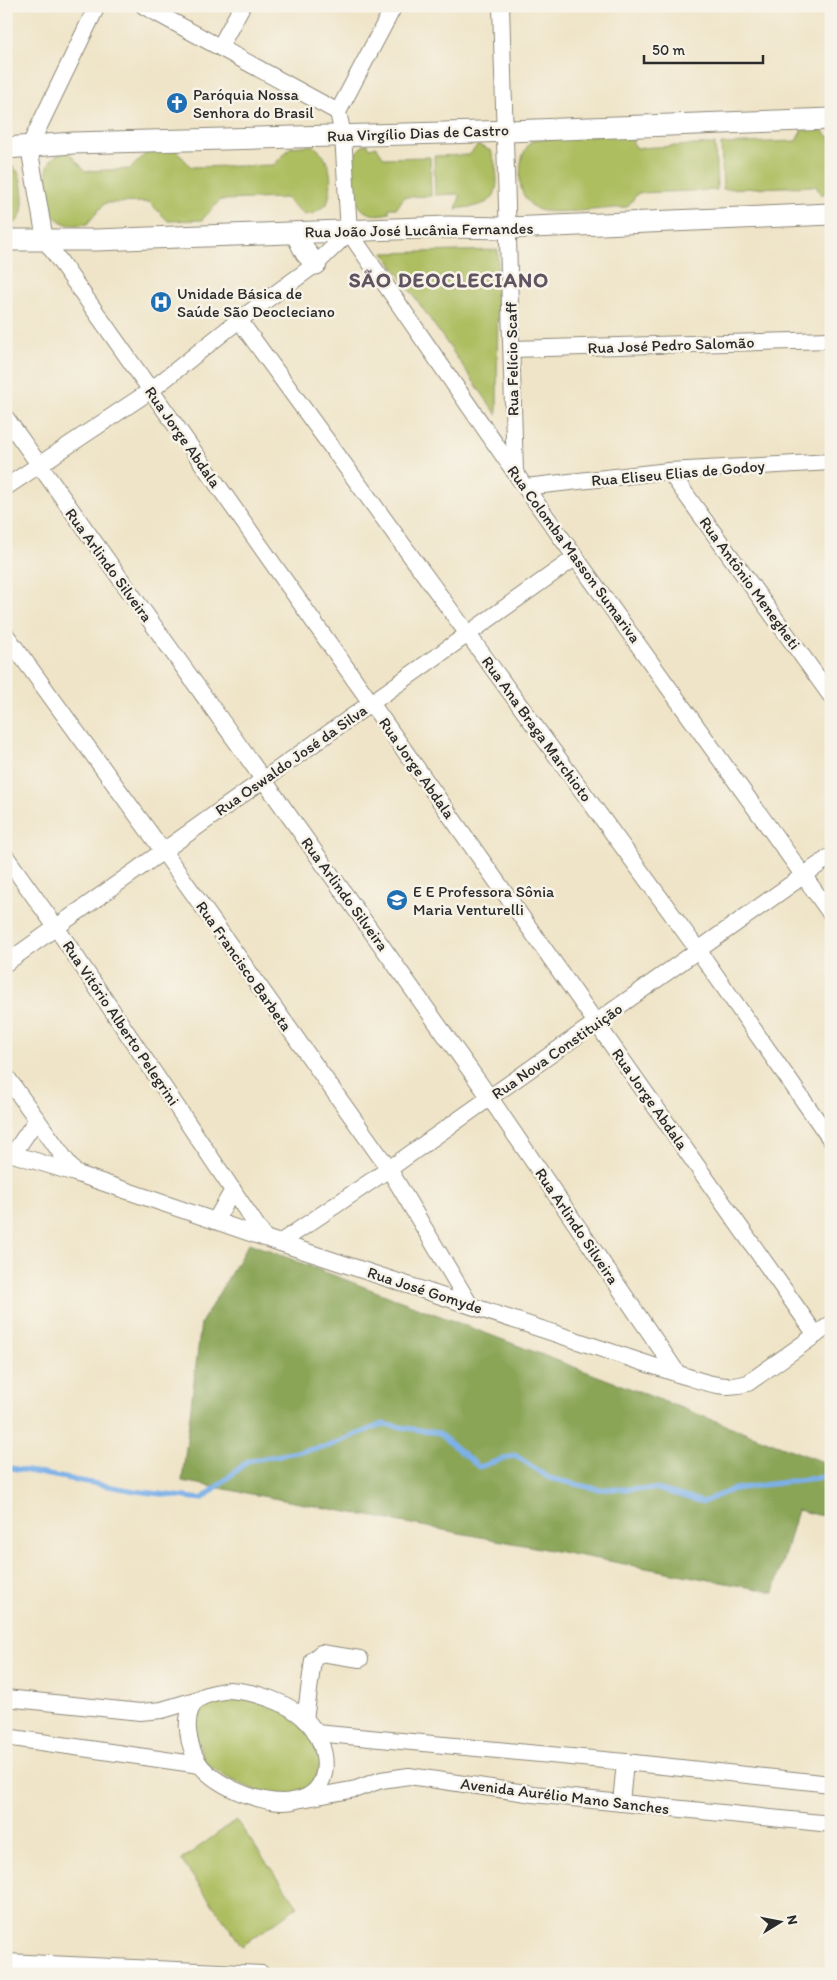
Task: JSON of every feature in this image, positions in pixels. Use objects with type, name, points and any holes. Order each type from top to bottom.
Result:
[{"type":"main road","name":"Rua Virgílio Dias de Castro","points":[[6,148],[73,143],[506,131],[831,119]]},
{"type":"main road","name":"Rua João José Lucânia Fernandes","points":[[6,240],[349,232],[448,227],[509,228],[831,214]]},
{"type":"main road","points":[[296,233],[306,253],[316,264]]},
{"type":"street","points":[[29,147],[97,6]]},
{"type":"street","points":[[144,6],[338,112]]},
{"type":"street","points":[[220,48],[242,6]]},
{"type":"street","points":[[6,487],[150,391],[239,320],[316,264],[349,232],[343,135],[338,112],[394,6]]},
{"type":"street","name":"Rua Felício Scaff","points":[[501,6],[515,472]]},
{"type":"street","name":"Rua Jorge Abdala","points":[[29,147],[45,240],[816,1335]]},
{"type":"street","name":"Rua Colomba Masson Sumariva","points":[[349,232],[515,472],[831,914]]},
{"type":"street","name":"Rua Ana Braga Marchioto","points":[[239,320],[698,950],[831,1140]]},
{"type":"street","name":"Rua José Pedro Salomão","points":[[512,349],[831,340]]},
{"type":"street","name":"Rua Arlindo Silveira","points":[[6,418],[490,1098],[678,1374]]},
{"type":"street","name":"Rua Eliseu Elias de Godoy","points":[[525,486],[669,471],[831,462]]},
{"type":"street","name":"Rua Antônio Menegheti","points":[[669,471],[831,696]]},
{"type":"street","name":"Rua Oswaldo José da Silva","points":[[6,963],[576,557]]},
{"type":"street","name":"Rua Francisco Barbeta","points":[[6,635],[163,851],[389,1170],[470,1306]]},
{"type":"street","name":"Rua Nova Constituição","points":[[273,1240],[389,1170],[831,856]]},
{"type":"street","name":"Rua Vitório Alberto Pelegrini","points":[[6,858],[56,927],[233,1190],[273,1240]]},
{"type":"street","points":[[6,1076],[75,1174]]},
{"type":"street","points":[[10,1153],[37,1119]]},
{"type":"street","name":"Rua José Gomyde","points":[[10,1153],[470,1306],[723,1387],[735,1387],[748,1383],[831,1324]]},
{"type":"street","points":[[215,1221],[233,1190]]},
{"type":"street","points":[[305,1720],[313,1660],[321,1653],[360,1659]]},
{"type":"street","points":[[6,1698],[140,1712],[162,1710],[213,1693],[229,1690],[260,1694],[288,1707],[305,1720],[316,1733],[325,1758],[324,1773],[317,1789],[302,1799],[276,1802],[242,1793],[227,1785],[200,1765],[194,1755],[188,1726],[191,1709],[199,1699]]},
{"type":"street","points":[[316,1733],[625,1762],[831,1784]]},
{"type":"street","points":[[6,1738],[200,1765]]},
{"type":"street","points":[[621,1803],[625,1762]]},
{"type":"street","name":"Avenida Aurélio Mano Sanches","points":[[302,1799],[356,1789],[381,1780],[409,1776],[533,1794],[831,1824]]},
{"type":"street","points":[[6,1962],[93,1970],[262,1974]]},
{"type":"green space","points":[[803,128],[821,130],[831,138],[830,190],[821,195],[816,186],[723,189],[721,144],[796,141]]},
{"type":"green space","points":[[632,133],[633,143],[637,148],[715,144],[717,190],[638,193],[627,207],[569,212],[539,210],[525,198],[520,184],[521,163],[523,154],[532,140]]},
{"type":"green space","points":[[367,143],[370,148],[376,146],[384,158],[430,157],[431,196],[404,197],[397,208],[389,208],[389,213],[380,215],[366,212],[361,208],[357,203],[353,189],[351,163],[356,152]]},
{"type":"green space","points":[[312,145],[324,156],[331,179],[327,204],[313,214],[304,215],[286,198],[220,200],[202,220],[168,221],[149,202],[105,203],[87,224],[76,225],[62,222],[49,210],[46,192],[47,170],[54,157],[68,151],[85,171],[130,169],[148,151],[175,149],[191,167],[274,165],[291,147]]},
{"type":"green space","points":[[478,145],[491,151],[497,178],[495,192],[492,198],[483,204],[456,209],[460,196],[458,194],[435,195],[434,156],[469,155]]},
{"type":"green space","points":[[6,162],[19,174],[23,206],[17,221],[6,227]]},
{"type":"green space","points":[[498,250],[497,415],[384,253]]},
{"type":"green space","points":[[249,1243],[831,1465],[831,1518],[797,1510],[774,1592],[182,1481],[201,1323]]},
{"type":"green space","points":[[214,1697],[244,1697],[285,1712],[311,1736],[321,1764],[312,1785],[291,1797],[261,1792],[229,1779],[204,1762],[193,1727],[201,1702]]},
{"type":"green space","points":[[236,1820],[298,1906],[242,1946],[181,1860]]},
{"type":"waterway","points":[[6,1467],[135,1491],[202,1499],[248,1461],[329,1446],[382,1424],[438,1433],[479,1467],[515,1455],[549,1478],[597,1489],[657,1489],[703,1502],[734,1489],[831,1476]]},
{"type":"place","name":"Paróquia Nossa Senhora do Brasil","points":[[177,103]]},
{"type":"place","name":"Unidade Básica de Saúde São Deocleciano","points":[[161,302]]},
{"type":"place","name":"E E Professora Sônia Maria Venturelli","points":[[397,900]]},
{"type":"district","name":"SÃO DEOCLECIANO","points":[[449,279]]}]
